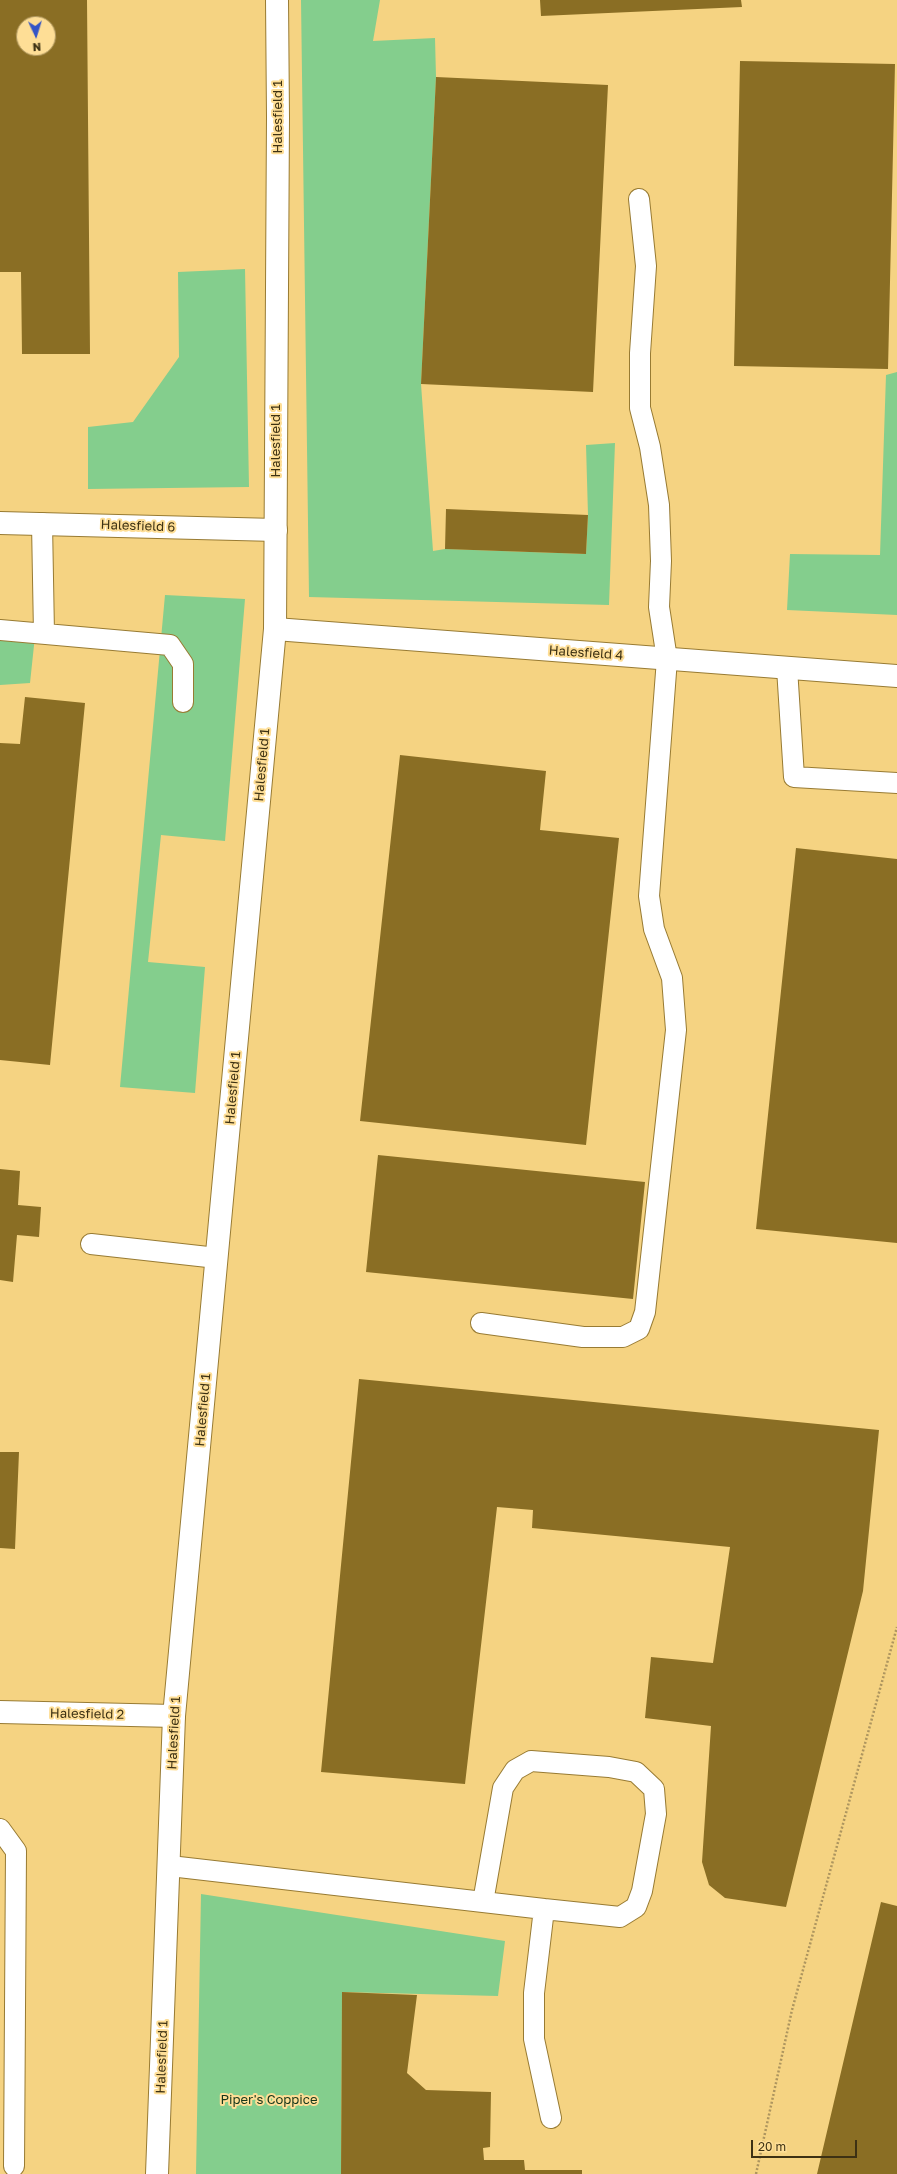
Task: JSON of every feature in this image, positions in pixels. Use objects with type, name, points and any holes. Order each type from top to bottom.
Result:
[{"type":"street","name":"Halesfield 1","points":[[157,2174],[170,1866],[174,1716],[275,629],[278,125],[277,0]]},
{"type":"street","name":"Halesfield 6","points":[[0,524],[42,523],[276,530]]},
{"type":"street","name":"Halesfield 4","points":[[275,629],[897,676]]},
{"type":"street","name":"Halesfield 2","points":[[0,1712],[174,1716]]},
{"type":"lane","points":[[480,1323],[583,1337],[623,1337],[639,1329],[646,1312],[676,1030],[672,978],[654,929],[649,896],[667,659],[659,607],[661,561],[659,504],[650,447],[640,408],[640,353],[646,266],[639,199]]},
{"type":"lane","points":[[42,523],[44,634]]},
{"type":"lane","points":[[0,630],[170,645],[183,664],[183,702]]},
{"type":"lane","points":[[787,668],[794,777],[897,783]]},
{"type":"lane","points":[[91,1244],[217,1258]]},
{"type":"lane","points":[[170,1866],[483,1902],[544,1909],[620,1917],[636,1907],[642,1891],[656,1814],[654,1789],[636,1772],[609,1766],[531,1761],[515,1770],[503,1788],[483,1902]]},
{"type":"lane","points":[[0,1828],[16,1851],[14,2166]]},
{"type":"lane","points":[[544,1909],[534,1993],[534,2039],[551,2118]]},
{"type":"path","points":[[756,2174],[792,2010],[897,1627]]},
{"type":"shaded area","points":[[0,0],[897,0],[897,2174],[0,2174]]},
{"type":"green space","points":[[301,0],[380,0],[373,41],[435,38],[436,77],[421,384],[433,551],[445,549],[586,554],[588,515],[586,445],[615,443],[609,605],[309,597]]},
{"type":"green space","points":[[245,269],[249,487],[88,489],[88,427],[133,422],[179,357],[178,272]]},
{"type":"green space","points":[[897,372],[897,615],[787,610],[790,554],[880,555],[886,375]]},
{"type":"green space","points":[[165,595],[245,599],[225,841],[161,835],[148,962],[205,967],[195,1093],[120,1087]]},
{"type":"green space","points":[[0,631],[35,636],[30,683],[0,685]]},
{"type":"green space","name":"Piper's Coppice","points":[[201,1894],[505,1941],[498,1996],[342,1992],[341,2174],[196,2174]]},
{"type":"building","points":[[0,0],[87,0],[90,354],[22,354],[21,272],[0,272]]},
{"type":"building","points":[[540,0],[741,0],[742,7],[541,16]]},
{"type":"building","points":[[740,61],[895,64],[888,369],[734,366]]},
{"type":"building","points":[[436,77],[608,85],[593,392],[421,384]]},
{"type":"building","points":[[446,509],[588,515],[586,554],[445,549]]},
{"type":"building","points":[[25,697],[85,703],[50,1065],[0,1060],[0,743],[20,744]]},
{"type":"building","points":[[400,755],[546,771],[540,830],[619,838],[586,1145],[360,1121]]},
{"type":"building","points":[[796,848],[897,859],[897,1243],[756,1229]]},
{"type":"building","points":[[378,1155],[645,1182],[633,1299],[366,1272]]},
{"type":"building","points":[[0,1169],[20,1171],[18,1205],[41,1207],[39,1237],[17,1235],[13,1282],[0,1280]]},
{"type":"building","points":[[359,1379],[879,1430],[863,1591],[786,1907],[725,1898],[709,1885],[702,1862],[711,1726],[645,1718],[651,1657],[713,1663],[730,1547],[532,1528],[533,1510],[497,1507],[465,1784],[321,1772]]},
{"type":"building","points":[[0,1452],[19,1452],[15,1549],[0,1548]]},
{"type":"building","points":[[881,1902],[897,1906],[897,2174],[817,2174]]},
{"type":"building","points":[[342,1992],[417,1995],[407,2073],[426,2090],[491,2092],[490,2147],[483,2148],[484,2160],[524,2160],[525,2170],[582,2170],[582,2174],[341,2174]]}]
